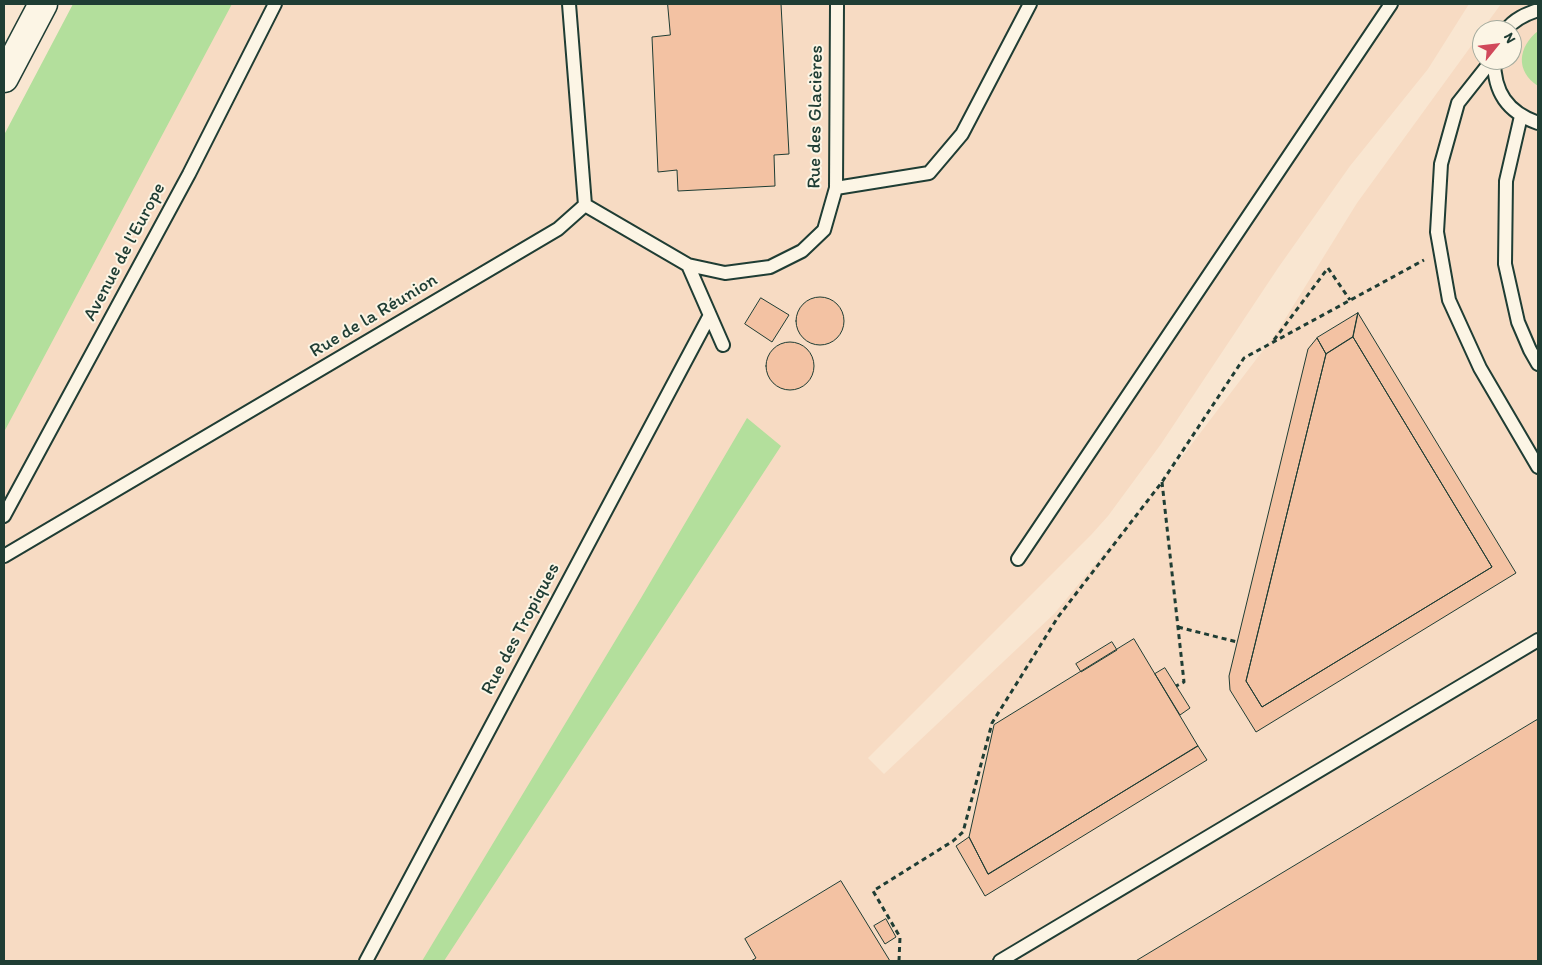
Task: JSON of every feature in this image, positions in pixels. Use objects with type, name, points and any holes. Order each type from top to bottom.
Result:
[{"type":"highway","points":[[4,78],[43,4]]},
{"type":"lane","name":"Avenue de l'Europe","points":[[4,516],[189,174],[275,4]]},
{"type":"lane","points":[[569,4],[585,204]]},
{"type":"lane","name":"Rue des Glacières","points":[[585,204],[688,265],[725,273],[770,267],[802,251],[824,230],[836,188],[837,4]]},
{"type":"lane","points":[[836,188],[929,172],[962,134],[1030,4]]},
{"type":"lane","points":[[1018,559],[1391,4]]},
{"type":"lane","points":[[1514,20],[1523,9],[1538,10]]},
{"type":"lane","points":[[1485,70],[1458,103],[1441,164],[1437,232],[1449,300],[1480,368],[1538,467]]},
{"type":"lane","points":[[1494,70],[1499,91],[1508,105],[1521,116],[1538,123]]},
{"type":"lane","points":[[1521,116],[1506,181],[1505,264],[1518,322],[1538,364]]},
{"type":"lane","name":"Rue de la Réunion","points":[[4,556],[558,229],[585,204]]},
{"type":"lane","points":[[688,265],[723,345]]},
{"type":"lane","name":"Rue des Tropiques","points":[[366,961],[710,315]]},
{"type":"lane","points":[[1000,961],[1538,640]]},
{"type":"path","points":[[899,961],[900,937],[872,891],[953,841],[963,832],[992,723],[1058,617],[1162,482],[1244,358],[1428,257]]},
{"type":"path","points":[[1272,343],[1328,268],[1350,300]]},
{"type":"path","points":[[1162,482],[1184,682],[1176,686]]},
{"type":"path","points":[[1178,627],[1237,642]]},
{"type":"shaded area","points":[[129,4],[1469,4],[1428,69],[1350,166],[1278,268],[1161,444],[1108,516],[868,758],[884,774],[1054,614],[1169,474],[1277,332],[1357,203],[1472,45],[1472,70],[1522,70],[1522,20],[1489,20],[1501,4],[1538,4],[1538,961],[4,961],[4,240]]},
{"type":"green space","points":[[73,4],[232,4],[4,432],[4,135]]},
{"type":"green space","points":[[1538,31],[1538,86],[1525,73],[1522,59],[1523,51],[1531,37]]},
{"type":"green space","points":[[747,418],[781,446],[444,961],[422,961],[641,598]]},
{"type":"building","points":[[668,4],[781,4],[789,154],[774,155],[775,186],[678,191],[677,170],[658,172],[652,37],[670,35]]},
{"type":"building","points":[[820,297],[829,299],[837,304],[842,312],[844,321],[842,330],[837,338],[829,343],[820,345],[811,343],[803,338],[798,330],[796,321],[798,312],[803,304],[811,299]]},
{"type":"building","points":[[761,298],[789,315],[772,342],[745,324]]},
{"type":"building","points":[[1358,313],[1516,573],[1256,732],[1230,690],[1229,676],[1308,349],[1317,338],[1326,354],[1246,681],[1262,707],[1492,567],[1353,337]]},
{"type":"building","points":[[1358,313],[1353,337],[1326,354],[1317,338]]},
{"type":"building","points":[[1353,337],[1492,567],[1262,707],[1246,681],[1326,354]]},
{"type":"building","points":[[790,342],[799,344],[807,349],[812,357],[814,366],[812,375],[807,383],[799,388],[790,390],[781,388],[773,383],[768,375],[766,366],[768,357],[773,349],[781,344]]},
{"type":"building","points":[[1134,639],[1198,746],[988,874],[969,837],[994,725]]},
{"type":"building","points":[[1112,642],[1117,650],[1081,672],[1076,664]]},
{"type":"building","points":[[1165,668],[1190,708],[1180,715],[1155,674]]},
{"type":"building","points":[[1537,720],[1538,961],[1136,961]]},
{"type":"building","points":[[1198,746],[1207,760],[985,896],[956,846],[969,837],[988,874]]},
{"type":"building","points":[[841,881],[890,961],[751,961],[756,958],[745,939]]},
{"type":"building","points":[[886,919],[896,937],[885,944],[874,926]]}]
